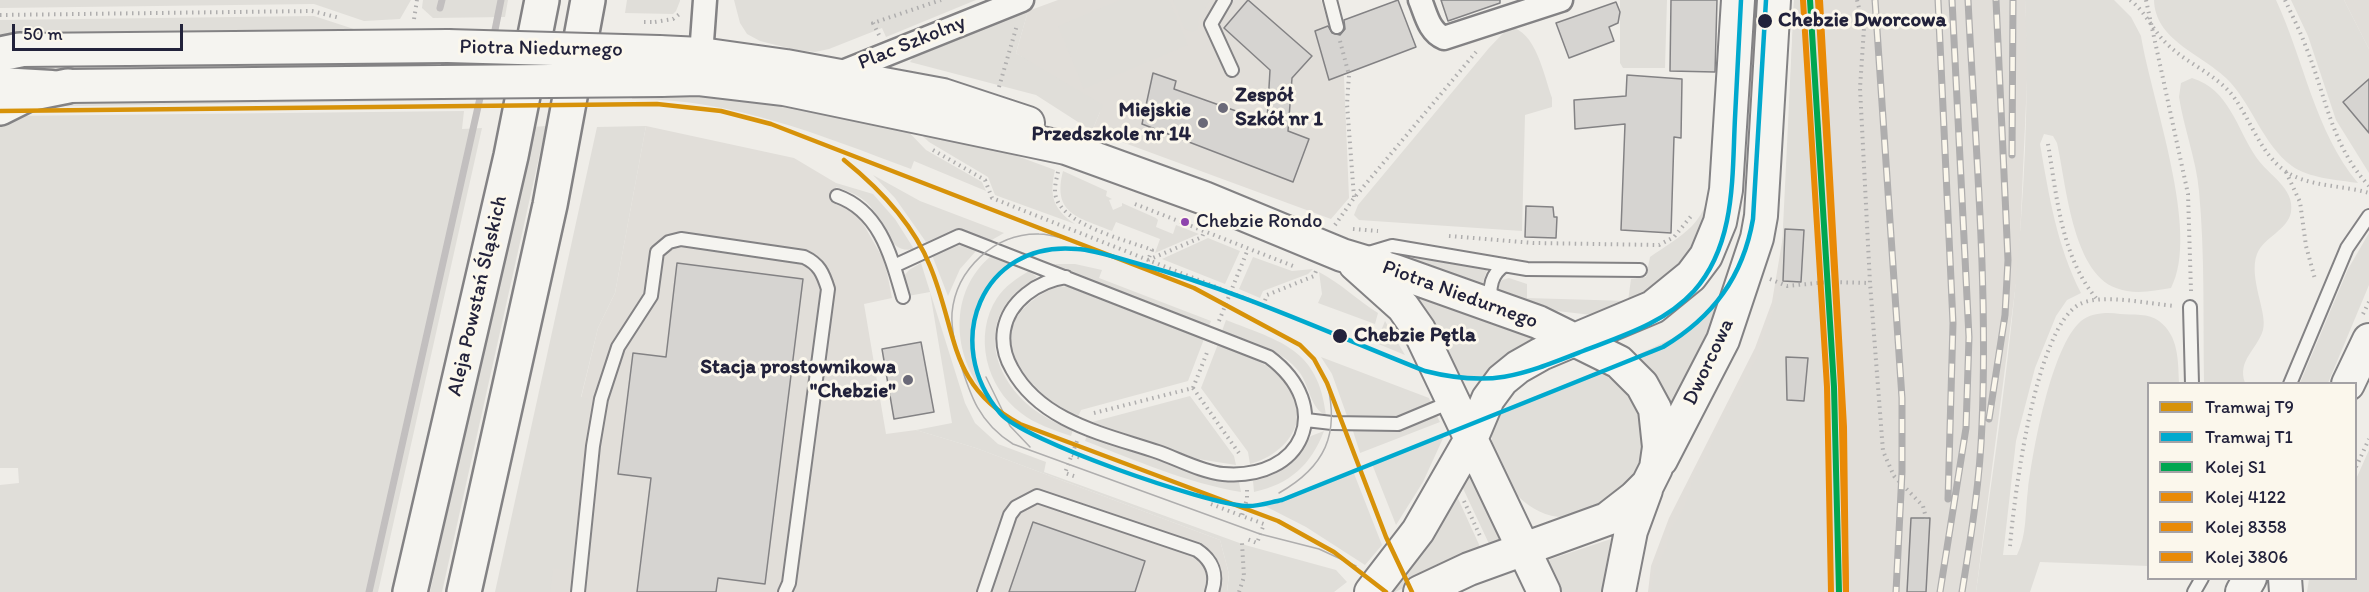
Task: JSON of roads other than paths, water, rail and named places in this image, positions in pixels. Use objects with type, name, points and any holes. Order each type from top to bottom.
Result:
[{"type":"main road","name":"Aleja Powstań Śląskich","points":[[410,592],[511,156],[542,0]]},
{"type":"main road","points":[[464,592],[550,206],[588,0]]},
{"type":"main road","points":[[1371,592],[1418,531],[1472,437],[1488,399],[1509,373],[1541,354],[1653,307],[1671,295],[1691,276],[1711,246],[1720,222],[1726,190],[1738,0]]},
{"type":"main road","name":"Dworcowa","points":[[1619,592],[1631,531],[1652,476],[1723,340],[1757,238],[1761,216],[1774,0]]},
{"type":"main road","name":"Piotra Niedurnego","points":[[7,52],[448,46],[659,51],[700,67],[819,96],[1066,148],[1204,198],[1383,287],[1410,316],[1472,437]]},
{"type":"main road","name":"Piotra Niedurnego","points":[[68,86],[441,82],[659,51]]},
{"type":"main road","name":"Piotra Niedurnego","points":[[700,67],[835,75],[952,98],[1028,123],[1066,148]]},
{"type":"main road","points":[[0,108],[28,94],[68,86]]},
{"type":"main road","name":"Piotra Niedurnego","points":[[1334,263],[1491,307],[1538,322],[1577,340]]},
{"type":"main road","points":[[1538,322],[1579,325],[1614,324]]},
{"type":"main road","points":[[1420,592],[1491,562],[1577,531],[1620,511],[1652,476],[1658,427],[1649,396],[1638,380],[1619,362],[1577,340]]},
{"type":"main road","points":[[2349,382],[2369,340]]},
{"type":"main road","points":[[1472,437],[1544,592]]},
{"type":"main road","points":[[1500,498],[1532,522],[1548,528],[1577,531]]},
{"type":"main road","points":[[1491,562],[1522,573],[1544,592]]},
{"type":"street","points":[[700,67],[705,0]]},
{"type":"street","name":"Plac Szkolny","points":[[835,75],[1022,0]]},
{"type":"street","points":[[1420,0],[1436,35],[1444,38],[1502,21],[1560,0]]},
{"type":"street","name":"Piotra Niedurnego","points":[[0,82],[68,86]]},
{"type":"lane","points":[[1225,0],[1211,24],[1232,70]]},
{"type":"lane","points":[[1330,0],[1336,27]]},
{"type":"lane","points":[[837,196],[865,210],[882,238],[894,266],[903,297]]},
{"type":"lane","points":[[2291,382],[2347,248],[2369,216]]},
{"type":"lane","points":[[894,266],[959,236],[1269,357],[1284,368],[1297,383],[1304,403],[1306,420],[1300,440],[1284,459],[1270,467],[1221,474],[1082,427],[1043,407],[1030,395],[1008,362],[1002,340],[1006,321],[1018,301],[1051,279],[1066,278]]},
{"type":"lane","points":[[578,592],[593,446],[601,399],[618,347],[651,296],[657,252],[669,242],[681,239],[804,256],[815,263],[826,281],[828,289],[799,512],[789,583],[785,592]]},
{"type":"lane","points":[[1334,263],[1371,250],[1392,246],[1527,269],[1640,270]]},
{"type":"lane","points":[[1491,307],[1489,290],[1494,274],[1505,265]]},
{"type":"lane","points":[[2190,307],[2192,382]]},
{"type":"lane","points":[[1306,420],[1332,423],[1398,424],[1454,400]]},
{"type":"lane","points":[[984,592],[1010,515],[1016,507],[1037,496],[1197,550],[1206,556],[1213,567],[1212,592]]},
{"type":"waterway","points":[[440,8],[442,0]]},
{"type":"waterway","points":[[493,40],[501,0]]},
{"type":"waterway","points":[[369,592],[482,89]]},
{"type":"tram line","name":"T1","points":[[1741,0],[1732,186],[1725,231],[1708,272],[1694,291],[1670,312],[1656,320],[1613,340],[1524,372],[1488,378],[1449,376],[1425,371],[1212,286],[1092,251],[1077,249],[1044,251],[1016,261],[995,279],[980,302],[973,328],[974,357],[982,386],[1000,413],[1016,425],[1043,439],[1117,469],[1194,495],[1225,503],[1250,506],[1282,500],[1663,347],[1697,322],[1723,294],[1742,259],[1748,240],[1753,219],[1766,0]]},
{"type":"tram line","name":"T9","points":[[0,111],[657,104],[721,111],[771,124],[1194,288],[1300,345],[1314,359],[1327,383],[1386,537],[1412,592]]},
{"type":"tram line","name":"T9","points":[[844,160],[883,195],[914,235],[930,266],[958,356],[967,375],[980,393],[997,409],[1020,424],[1278,521],[1334,552],[1386,592]]},
{"type":"tram line","points":[[956,350],[952,318],[955,297],[961,282],[980,257],[993,247],[1023,235],[1044,234],[1075,242]]},
{"type":"tram line","points":[[959,359],[977,407],[992,427],[1013,444],[1260,534],[1319,549],[1356,566]]},
{"type":"tram line","points":[[986,377],[1010,426],[1030,447]]},
{"type":"tram line","points":[[1279,493],[1308,472],[1325,447],[1330,433],[1331,418],[1331,401],[1327,383]]},
{"type":"railway","points":[[1875,0],[1902,398],[1902,472],[1896,592]]},
{"type":"railway","points":[[1938,0],[1953,323],[1948,499]]},
{"type":"railway","points":[[1940,592],[1966,428],[1969,337],[1952,0]]},
{"type":"railway","points":[[1962,592],[1979,466],[1983,371],[1980,212],[1968,0]]},
{"type":"railway","points":[[1989,419],[2005,315],[2008,260],[1996,0]]},
{"type":"railway","points":[[2012,155],[2013,0]]},
{"type":"rail line","name":"4122","points":[[1803,0],[1827,387],[1831,592]]},
{"type":"rail line","name":"S1","points":[[1810,0],[1834,387],[1839,592]]},
{"type":"rail line","name":"8358","points":[[1818,0],[1841,387],[1846,592]]},
{"type":"rail line","name":"3806","points":[[1820,0],[1844,427],[1846,592]]},
{"type":"place","name":"Chebzie Dworcowa","points":[[1765,21]]},
{"type":"place","name":"Zespół Szkół nr 1","points":[[1223,108]]},
{"type":"place","name":"Miejskie Przedszkole nr 14","points":[[1203,123]]},
{"type":"place","name":"Chebzie Rondo","points":[[1185,222]]},
{"type":"place","name":"Chebzie Pętla","points":[[1340,336]]},
{"type":"place","name":"Stacja prostownikowa \"Chebzie\"","points":[[908,380]]}]
